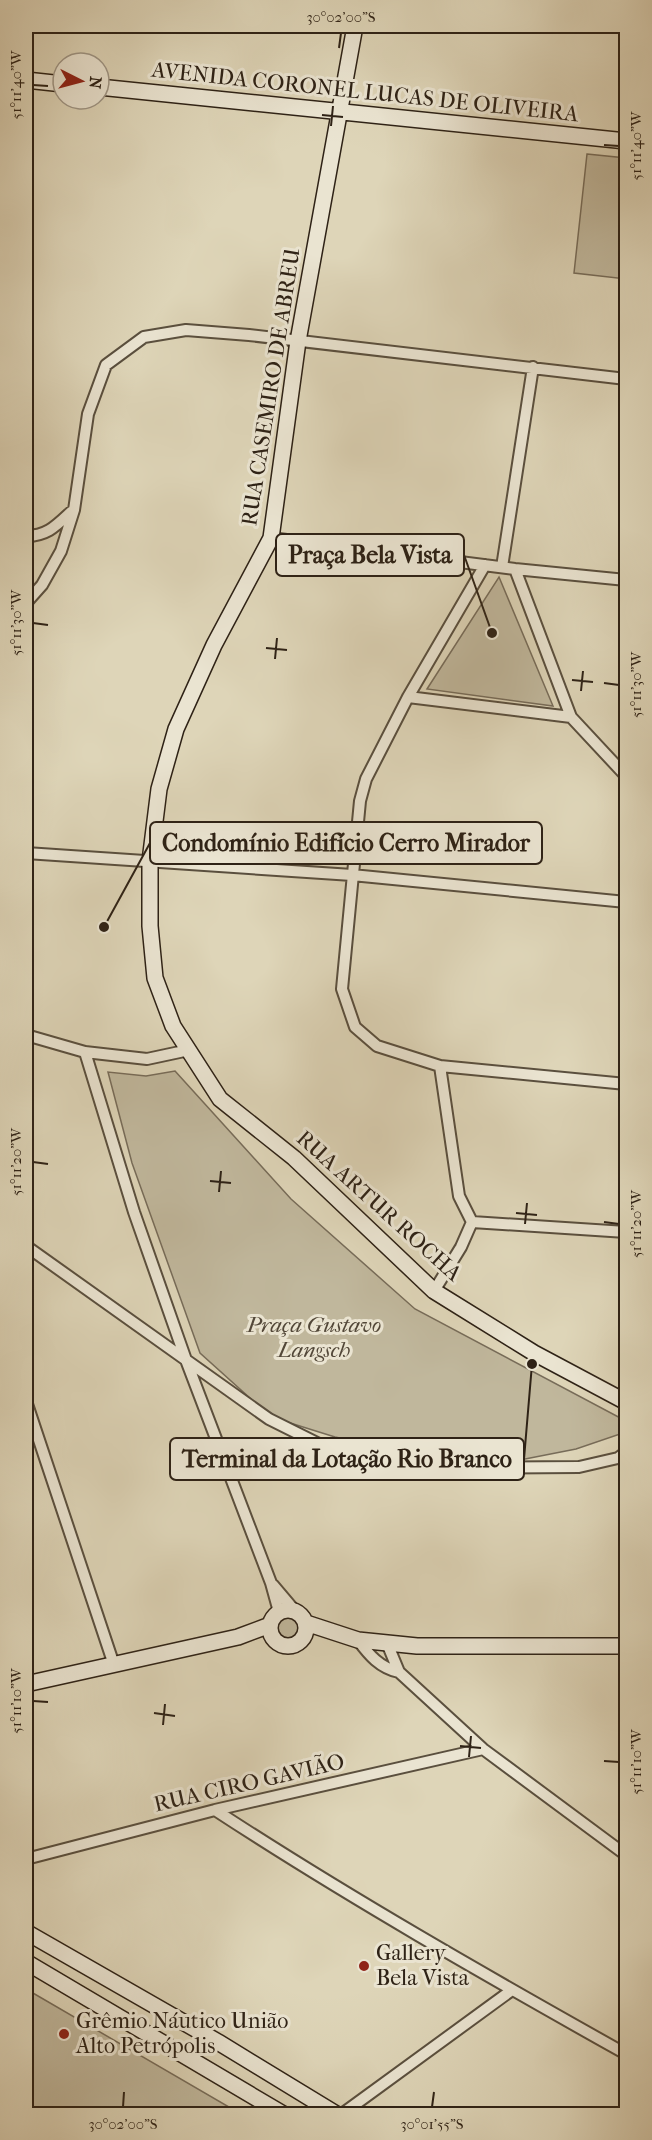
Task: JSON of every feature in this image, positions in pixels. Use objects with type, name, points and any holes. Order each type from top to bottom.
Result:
[{"type":"street","name":"RUA CASEMIRO DE ABREU","points":[[189,1050],[173,1026],[155,978],[150,926],[150,861],[159,789],[176,729],[214,645],[271,538],[298,341],[355,26]]},
{"type":"street","points":[[26,80],[51,83]]},
{"type":"street","name":"AVENIDA CORONEL LUCAS DE OLIVEIRA","points":[[111,88],[627,141]]},
{"type":"street","points":[[26,603],[42,585],[61,551],[74,510],[88,414],[106,365],[144,337],[186,330],[627,379]]},
{"type":"street","points":[[502,567],[532,367]]},
{"type":"street","points":[[26,536],[39,536],[56,527],[74,510]]},
{"type":"street","points":[[271,538],[515,569],[627,580]]},
{"type":"street","points":[[485,565],[408,697],[366,779],[360,801],[342,990],[355,1027],[377,1046],[440,1066],[627,1084]]},
{"type":"street","points":[[515,569],[571,717],[627,776]]},
{"type":"street","points":[[408,697],[571,717]]},
{"type":"street","points":[[26,853],[352,875],[627,902]]},
{"type":"street","points":[[26,1035],[85,1052],[147,1059],[189,1050]]},
{"type":"street","name":"RUA ARTUR ROCHA","points":[[189,1050],[219,1099],[294,1158],[434,1291],[534,1353],[627,1402]]},
{"type":"street","points":[[85,1052],[135,1212],[186,1360],[279,1612]]},
{"type":"street","points":[[434,1291],[461,1248],[472,1222],[459,1196],[440,1066]]},
{"type":"street","points":[[472,1222],[627,1232]]},
{"type":"street","points":[[26,1246],[269,1419],[343,1456],[460,1468],[579,1467],[618,1458],[627,1452]]},
{"type":"street","points":[[26,1401],[114,1665]]},
{"type":"street","points":[[238,1637],[274,1641],[290,1647],[300,1643],[303,1639],[307,1628],[306,1623],[270,1583]]},
{"type":"street","points":[[274,1641],[271,1636],[272,1620],[284,1610],[295,1611]]},
{"type":"street","points":[[306,1623],[358,1641],[417,1646],[627,1646]]},
{"type":"street","points":[[26,1684],[238,1637],[270,1625]]},
{"type":"street","points":[[303,1639],[337,1635]]},
{"type":"street","points":[[358,1641],[386,1668],[399,1672]]},
{"type":"street","points":[[387,1643],[399,1672],[483,1749],[627,1856]]},
{"type":"street","name":"RUA CIRO GAVIÃO","points":[[26,1859],[215,1810],[483,1749]]},
{"type":"street","points":[[215,1810],[289,1859],[512,1990],[627,2054]]},
{"type":"street","points":[[26,1932],[218,2042],[336,2115]]},
{"type":"street","points":[[26,1962],[283,2115]]},
{"type":"street","points":[[342,2115],[512,1990]]},
{"type":"green space","points":[[587,154],[626,158],[626,279],[574,273]]},
{"type":"green space","points":[[499,577],[553,706],[427,689]]},
{"type":"green space","name":"Praça Gustavo Langsch","points":[[175,1071],[291,1199],[415,1309],[626,1421],[626,1432],[576,1449],[520,1460],[465,1464],[335,1437],[271,1417],[200,1353],[132,1163],[108,1072],[146,1076]]},
{"type":"green space","points":[[288,1614],[298,1618],[302,1628],[298,1638],[288,1642],[278,1638],[274,1628],[278,1618]]},
{"type":"green space","name":"Grêmio Náutico União Alto Petrópolis","points":[[26,1989],[241,2114],[26,2114]]},
{"type":"place","name":"Praça Bela Vista","points":[[492,633]]},
{"type":"place","name":"Condomínio Edifício Cerro Mirador","points":[[104,927]]},
{"type":"place","name":"Terminal da Lotação Rio Branco","points":[[532,1364]]},
{"type":"place","name":"Gallery Bela Vista","points":[[364,1966]]},
{"type":"place","name":"Grêmio Náutico União Alto Petrópolis","points":[[64,2034]]}]
